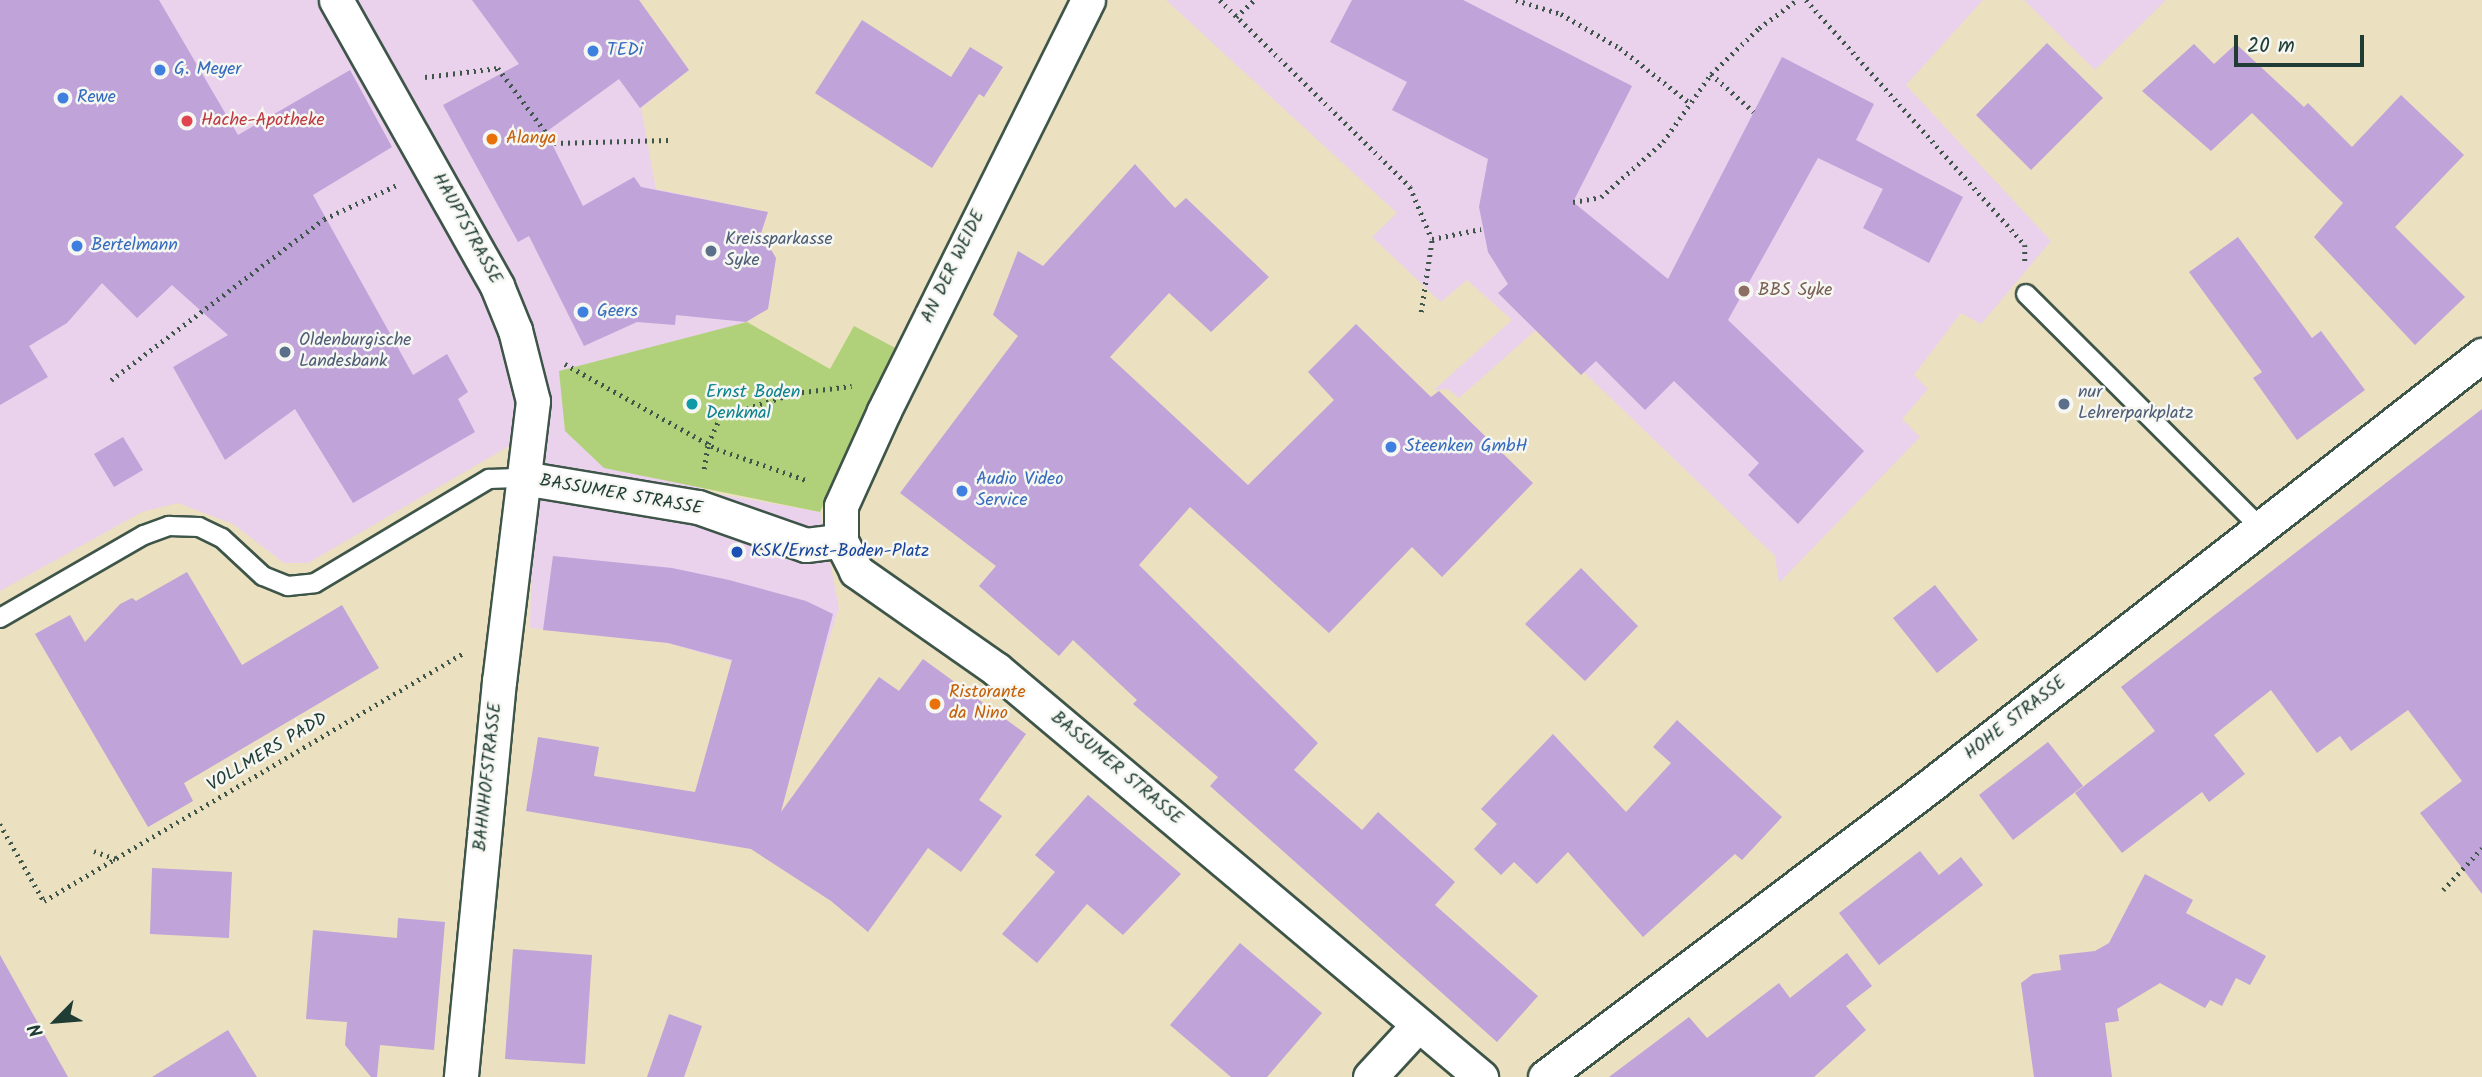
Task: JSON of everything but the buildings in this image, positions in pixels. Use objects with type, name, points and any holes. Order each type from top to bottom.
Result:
[{"type":"street","name":"HAUPTSTRASSE","points":[[336,0],[498,286],[515,330],[533,401],[523,478]]},
{"type":"street","name":"AN DER WEIDE","points":[[841,541],[841,506],[892,393],[1088,0]]},
{"type":"street","name":"HOHE STRASSE","points":[[1545,1077],[2262,529],[2482,355]]},
{"type":"street","name":"BASSUMER STRASSE","points":[[523,478],[698,508],[806,545],[841,541],[856,571],[996,669],[1481,1077]]},
{"type":"street","name":"BAHNHOFSTRASSE","points":[[461,1077],[523,478]]},
{"type":"street","points":[[1370,1077],[1418,1025]]},
{"type":"lane","points":[[2025,293],[2262,529]]},
{"type":"lane","points":[[0,618],[144,535],[169,526],[200,527],[222,538],[263,576],[288,586],[315,583],[489,479],[523,478]]},
{"type":"path","points":[[1220,0],[1410,187],[1432,239],[1421,312]]},
{"type":"path","points":[[1236,16],[1254,0]]},
{"type":"path","points":[[1516,0],[1561,14],[1620,48],[1690,103]]},
{"type":"path","points":[[1573,202],[1601,198],[1663,142],[1711,74],[1759,28],[1797,0]]},
{"type":"path","points":[[1806,0],[2025,245],[2025,293]]},
{"type":"path","points":[[382,82],[498,68],[554,143],[669,139]]},
{"type":"path","points":[[1711,74],[1754,112]]},
{"type":"path","points":[[111,380],[324,219],[433,169]]},
{"type":"path","points":[[1432,239],[1481,229]]},
{"type":"path","points":[[515,330],[577,372],[708,444],[846,494]]},
{"type":"path","points":[[698,508],[708,444],[720,417],[794,393],[851,386],[892,393]]},
{"type":"path","name":"VOLLMERS PADD","points":[[0,824],[44,901],[506,628]]},
{"type":"path","points":[[2444,890],[2482,848]]},
{"type":"path","points":[[94,850],[117,859]]},
{"type":"shaded area","points":[[0,0],[639,0],[689,70],[641,108],[656,189],[768,212],[761,233],[776,258],[768,309],[746,322],[701,491],[820,512],[839,608],[814,686],[668,643],[530,628],[535,431],[308,563],[284,563],[233,524],[178,503],[142,512],[0,591]]},
{"type":"shaded area","name":"BBS Syke","points":[[1166,0],[1983,0],[1906,85],[2051,241],[1981,324],[1961,313],[1914,375],[1928,389],[1902,419],[1920,437],[1779,583],[1775,556],[1538,328],[1459,398],[1448,389],[1434,390],[1512,320],[1467,280],[1441,302],[1372,237],[1397,213]]},
{"type":"shaded area","points":[[2024,0],[2166,0],[2095,70]]},
{"type":"green space","points":[[747,322],[830,369],[854,326],[899,350],[820,512],[604,468],[565,431],[559,371]]},
{"type":"place","name":"TEDi","points":[[593,51]]},
{"type":"place","name":"G. Meyer","points":[[160,70]]},
{"type":"place","name":"Rewe","points":[[63,98]]},
{"type":"place","name":"Hache-Apotheke","points":[[187,121]]},
{"type":"place","name":"Alanya","points":[[492,139]]},
{"type":"place","name":"Bertelmann","points":[[77,246]]},
{"type":"place","name":"Kreissparkasse Syke","points":[[711,251]]},
{"type":"place","name":"BBS Syke","points":[[1744,291]]},
{"type":"place","name":"Geers","points":[[583,312]]},
{"type":"place","name":"Oldenburgische Landesbank","points":[[285,352]]},
{"type":"place","name":"Ernst Boden Denkmal","points":[[692,404]]},
{"type":"place","name":"nur Lehrerparkplatz","points":[[2064,404]]},
{"type":"place","name":"Steenken GmbH","points":[[1391,447]]},
{"type":"place","name":"Audio Video Service","points":[[962,491]]},
{"type":"place","name":"KSK/Ernst-Boden-Platz","points":[[737,552]]},
{"type":"place","name":"Ristorante da Nino","points":[[935,704]]}]
